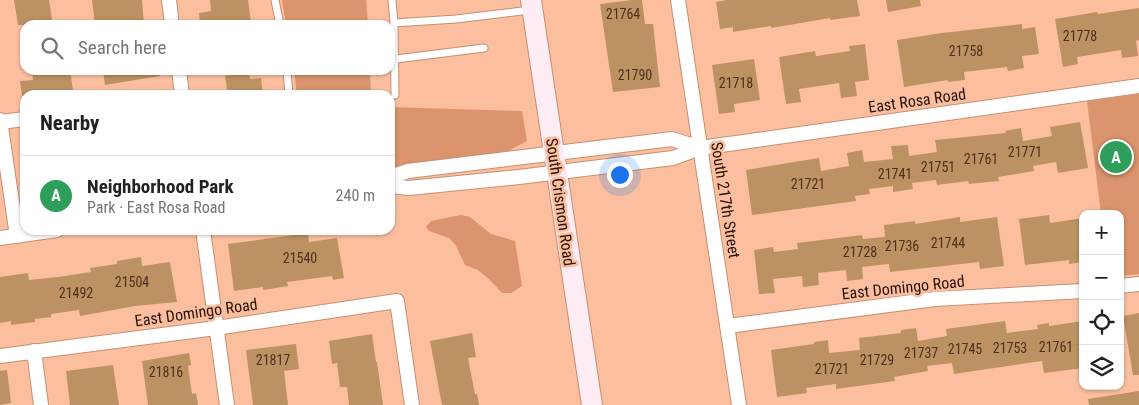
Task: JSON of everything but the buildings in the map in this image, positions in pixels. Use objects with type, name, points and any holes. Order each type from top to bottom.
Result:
[{"type":"street","points":[[169,0],[171,20]]},
{"type":"street","name":"South 217th Street","points":[[678,0],[739,405]]},
{"type":"street","name":"South Crismon Road","points":[[532,5],[592,405]]},
{"type":"street","points":[[180,75],[181,90]]},
{"type":"street","name":"East Rosa Road","points":[[395,187],[409,188],[555,163],[672,139],[700,148],[1139,86]]},
{"type":"street","points":[[17,236],[0,121],[20,119]]},
{"type":"street","name":"East Rosa Road","points":[[395,175],[408,171],[555,163]]},
{"type":"street","points":[[0,238],[24,235]]},
{"type":"street","points":[[203,235],[227,405]]},
{"type":"street","points":[[1124,286],[1139,284]]},
{"type":"street","name":"East Domingo Road","points":[[728,326],[935,299],[1079,291]]},
{"type":"street","name":"East Domingo Road","points":[[0,356],[216,328],[397,301],[412,405]]},
{"type":"street","points":[[34,351],[41,405]]},
{"type":"lane","points":[[275,0],[279,20]]},
{"type":"lane","points":[[392,0],[394,20]]},
{"type":"lane","points":[[395,23],[456,19],[532,5]]},
{"type":"lane","points":[[395,41],[395,94]]},
{"type":"lane","points":[[396,59],[484,48]]},
{"type":"lane","points":[[287,75],[288,90]]},
{"type":"shaded area","points":[[282,0],[366,0],[368,20],[285,20]]},
{"type":"shaded area","points":[[295,75],[370,75],[371,90],[296,90]]},
{"type":"shaded area","points":[[1139,94],[1139,274],[1124,276],[1124,210],[1101,210],[1087,101]]},
{"type":"shaded area","points":[[395,107],[522,111],[527,141],[508,151],[395,167]]},
{"type":"shaded area","points":[[461,215],[470,217],[491,234],[515,241],[522,286],[511,293],[502,293],[478,270],[465,265],[455,244],[449,238],[429,231],[426,227],[431,221]]},
{"type":"place","name":"Neighborhood Park","points":[[1116,157]]}]
